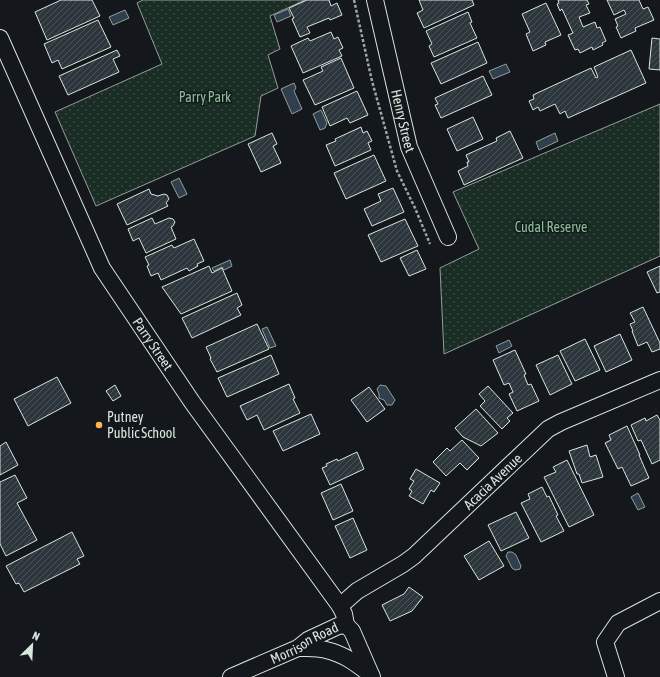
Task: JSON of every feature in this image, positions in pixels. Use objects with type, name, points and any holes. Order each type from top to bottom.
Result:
[{"type":"street","name":"Henry Street","points":[[375,0],[409,147],[448,237]]},
{"type":"street","name":"Parry Street","points":[[0,38],[102,268],[192,402],[340,606],[344,614],[346,625]]},
{"type":"street","name":"Acacia Avenue","points":[[340,606],[357,591],[414,556],[548,428],[660,380]]},
{"type":"street","points":[[616,677],[605,642],[618,623],[660,601]]},
{"type":"street","name":"Morrison Road","points":[[231,677],[298,648],[308,640],[338,626],[346,625],[352,631],[372,677]]},
{"type":"street","points":[[298,648],[325,649],[333,652],[350,660],[372,677]]},
{"type":"path","points":[[354,0],[381,115],[397,171],[430,244]]},
{"type":"green space","name":"Parry Park","points":[[143,0],[305,0],[270,16],[280,49],[268,55],[278,88],[261,96],[255,136],[96,206],[55,112],[162,64],[137,3]]},
{"type":"green space","name":"Cudal Reserve","points":[[660,104],[660,256],[444,354],[440,268],[479,249],[453,192]]},
{"type":"water","points":[[288,9],[291,16],[277,22],[274,15]]},
{"type":"water","points":[[125,10],[129,18],[113,25],[109,17]]},
{"type":"water","points":[[506,64],[510,72],[493,79],[489,71]]},
{"type":"water","points":[[294,83],[296,88],[294,91],[302,109],[292,114],[281,89]]},
{"type":"water","points":[[321,110],[327,123],[325,128],[320,130],[313,114]]},
{"type":"water","points":[[555,133],[558,141],[539,150],[536,142]]},
{"type":"water","points":[[179,178],[187,194],[179,198],[171,182]]},
{"type":"water","points":[[230,260],[232,266],[224,270],[222,267],[214,271],[212,268]]},
{"type":"water","points":[[267,327],[276,346],[270,348],[262,329]]},
{"type":"water","points":[[509,340],[512,346],[499,353],[496,346]]},
{"type":"water","points":[[380,385],[386,386],[395,400],[392,405],[387,405],[384,400],[379,398],[377,389]]},
{"type":"water","points":[[638,493],[645,507],[638,510],[631,497]]},
{"type":"water","points":[[508,552],[512,552],[516,555],[521,566],[520,569],[515,570],[512,568],[506,556]]},
{"type":"building","points":[[61,0],[92,0],[100,16],[47,40],[35,12]]},
{"type":"building","points":[[307,0],[329,0],[331,6],[337,3],[342,15],[330,20],[329,18],[307,27],[310,33],[300,37],[289,8]]},
{"type":"building","points":[[419,0],[472,0],[474,5],[424,28],[417,13],[423,10]]},
{"type":"building","points":[[558,0],[587,0],[589,4],[586,5],[590,13],[579,17],[583,27],[595,22],[597,28],[600,27],[606,41],[602,43],[603,45],[593,50],[592,47],[580,53],[578,49],[575,50],[568,35],[573,33],[562,9],[560,11],[557,4],[559,3]]},
{"type":"building","points":[[607,0],[639,0],[643,9],[648,7],[654,20],[635,28],[636,31],[621,38],[616,27],[618,26],[615,19],[626,14],[624,10],[614,15]]},
{"type":"building","points":[[546,3],[561,35],[545,42],[546,45],[533,51],[526,34],[530,32],[522,14]]},
{"type":"building","points":[[468,12],[472,22],[470,23],[477,38],[434,57],[429,46],[432,44],[426,31]]},
{"type":"building","points":[[98,20],[111,47],[62,69],[58,60],[52,63],[44,44]]},
{"type":"building","points":[[331,32],[334,39],[338,37],[343,48],[339,50],[342,56],[303,73],[291,46],[308,38],[310,41]]},
{"type":"building","points":[[652,38],[660,39],[660,70],[649,69]]},
{"type":"building","points":[[478,42],[487,63],[441,84],[431,63]]},
{"type":"building","points":[[117,50],[120,56],[113,59],[119,72],[68,95],[59,76]]},
{"type":"building","points":[[631,50],[646,83],[568,118],[565,111],[560,114],[555,104],[540,111],[538,107],[533,110],[529,101],[534,99],[533,95],[591,68],[596,78],[598,77],[594,67]]},
{"type":"building","points":[[341,58],[354,88],[315,105],[303,80],[323,71],[321,67]]},
{"type":"building","points":[[483,76],[492,95],[441,118],[435,105],[438,104],[435,98]]},
{"type":"building","points":[[357,91],[368,115],[350,123],[347,118],[330,126],[322,107]]},
{"type":"building","points":[[473,117],[483,139],[457,151],[447,129]]},
{"type":"building","points":[[361,127],[363,133],[367,131],[372,141],[368,143],[371,150],[335,166],[326,145],[336,141],[335,139]]},
{"type":"building","points":[[510,131],[523,158],[464,185],[458,171],[468,166],[467,162],[469,162],[466,155],[497,141],[496,138]]},
{"type":"building","points":[[272,133],[277,144],[273,146],[281,163],[261,172],[248,144]]},
{"type":"building","points":[[374,155],[386,181],[346,199],[334,173]]},
{"type":"building","points":[[393,188],[404,212],[372,226],[364,209],[381,201],[378,194]]},
{"type":"building","points":[[149,189],[151,194],[158,196],[164,194],[167,195],[169,199],[166,203],[168,206],[127,225],[117,204]]},
{"type":"building","points":[[152,218],[155,224],[169,218],[173,219],[175,222],[171,227],[176,239],[146,253],[139,238],[133,241],[128,229]]},
{"type":"building","points":[[405,219],[418,246],[381,262],[368,235]]},
{"type":"building","points":[[194,239],[204,261],[197,264],[198,266],[189,271],[187,268],[161,280],[158,273],[151,276],[147,266],[149,265],[145,257],[172,245],[174,248]]},
{"type":"building","points":[[417,250],[426,269],[409,276],[400,258]]},
{"type":"building","points":[[209,266],[212,273],[222,268],[232,291],[181,314],[162,287]]},
{"type":"building","points":[[660,266],[660,292],[657,293],[647,272]]},
{"type":"building","points":[[237,293],[242,305],[237,308],[241,315],[192,338],[182,318]]},
{"type":"building","points":[[643,307],[660,343],[660,349],[652,352],[647,342],[638,346],[630,324],[635,322],[630,313]]},
{"type":"building","points":[[257,324],[269,349],[217,372],[206,347]]},
{"type":"building","points":[[620,334],[632,360],[606,372],[594,346]]},
{"type":"building","points":[[585,339],[600,370],[575,381],[560,351]]},
{"type":"building","points":[[515,350],[526,374],[524,375],[528,385],[531,384],[539,401],[517,411],[509,394],[513,392],[509,383],[504,385],[493,360]]},
{"type":"building","points":[[271,355],[279,374],[227,397],[218,378]]},
{"type":"building","points":[[558,355],[572,384],[550,395],[536,365]]},
{"type":"building","points":[[57,377],[71,403],[28,426],[14,399]]},
{"type":"building","points":[[289,384],[295,398],[293,399],[300,413],[264,430],[257,415],[247,420],[240,406]]},
{"type":"building","points":[[115,385],[121,396],[113,401],[106,391]]},
{"type":"building","points":[[488,386],[513,413],[507,418],[510,421],[502,429],[480,406],[485,401],[479,394]]},
{"type":"building","points":[[369,387],[385,409],[367,422],[351,400]]},
{"type":"building","points":[[476,409],[498,433],[481,446],[463,437],[455,428]]},
{"type":"building","points":[[311,414],[320,434],[283,451],[273,431]]},
{"type":"building","points":[[657,415],[660,420],[660,460],[652,464],[641,440],[638,441],[631,425],[645,418],[646,421]]},
{"type":"building","points":[[627,426],[649,478],[631,486],[622,467],[618,469],[605,443],[611,440],[609,435]]},
{"type":"building","points":[[462,440],[479,458],[467,470],[460,463],[446,476],[433,462],[447,448],[450,451]]},
{"type":"building","points":[[6,442],[18,465],[0,475],[0,446]]},
{"type":"building","points":[[587,445],[590,457],[596,455],[603,477],[582,483],[579,474],[577,474],[569,451]]},
{"type":"building","points":[[357,452],[364,469],[330,485],[322,468],[327,466],[326,464],[337,459],[338,461]]},
{"type":"building","points":[[567,460],[594,515],[569,527],[544,477],[556,472],[553,467]]},
{"type":"building","points":[[416,469],[440,483],[434,492],[431,490],[423,504],[409,496],[412,491],[409,489],[414,481],[410,479]]},
{"type":"building","points":[[15,475],[27,498],[17,503],[37,540],[6,556],[0,544],[0,482]]},
{"type":"building","points":[[341,484],[353,511],[333,520],[321,493]]},
{"type":"building","points":[[542,487],[547,497],[549,496],[558,515],[556,516],[564,531],[541,542],[521,503],[530,499],[528,494]]},
{"type":"building","points":[[516,512],[529,538],[501,551],[488,525]]},
{"type":"building","points":[[353,518],[367,550],[350,558],[335,526]]},
{"type":"building","points":[[72,532],[84,556],[77,559],[80,564],[24,592],[19,583],[16,584],[6,566]]},
{"type":"building","points":[[489,541],[504,566],[479,580],[464,556]]},
{"type":"building","points":[[409,587],[423,597],[412,611],[390,621],[382,605],[404,594]]},
{"type":"place","name":"Putney Public School","points":[[99,425]]}]
